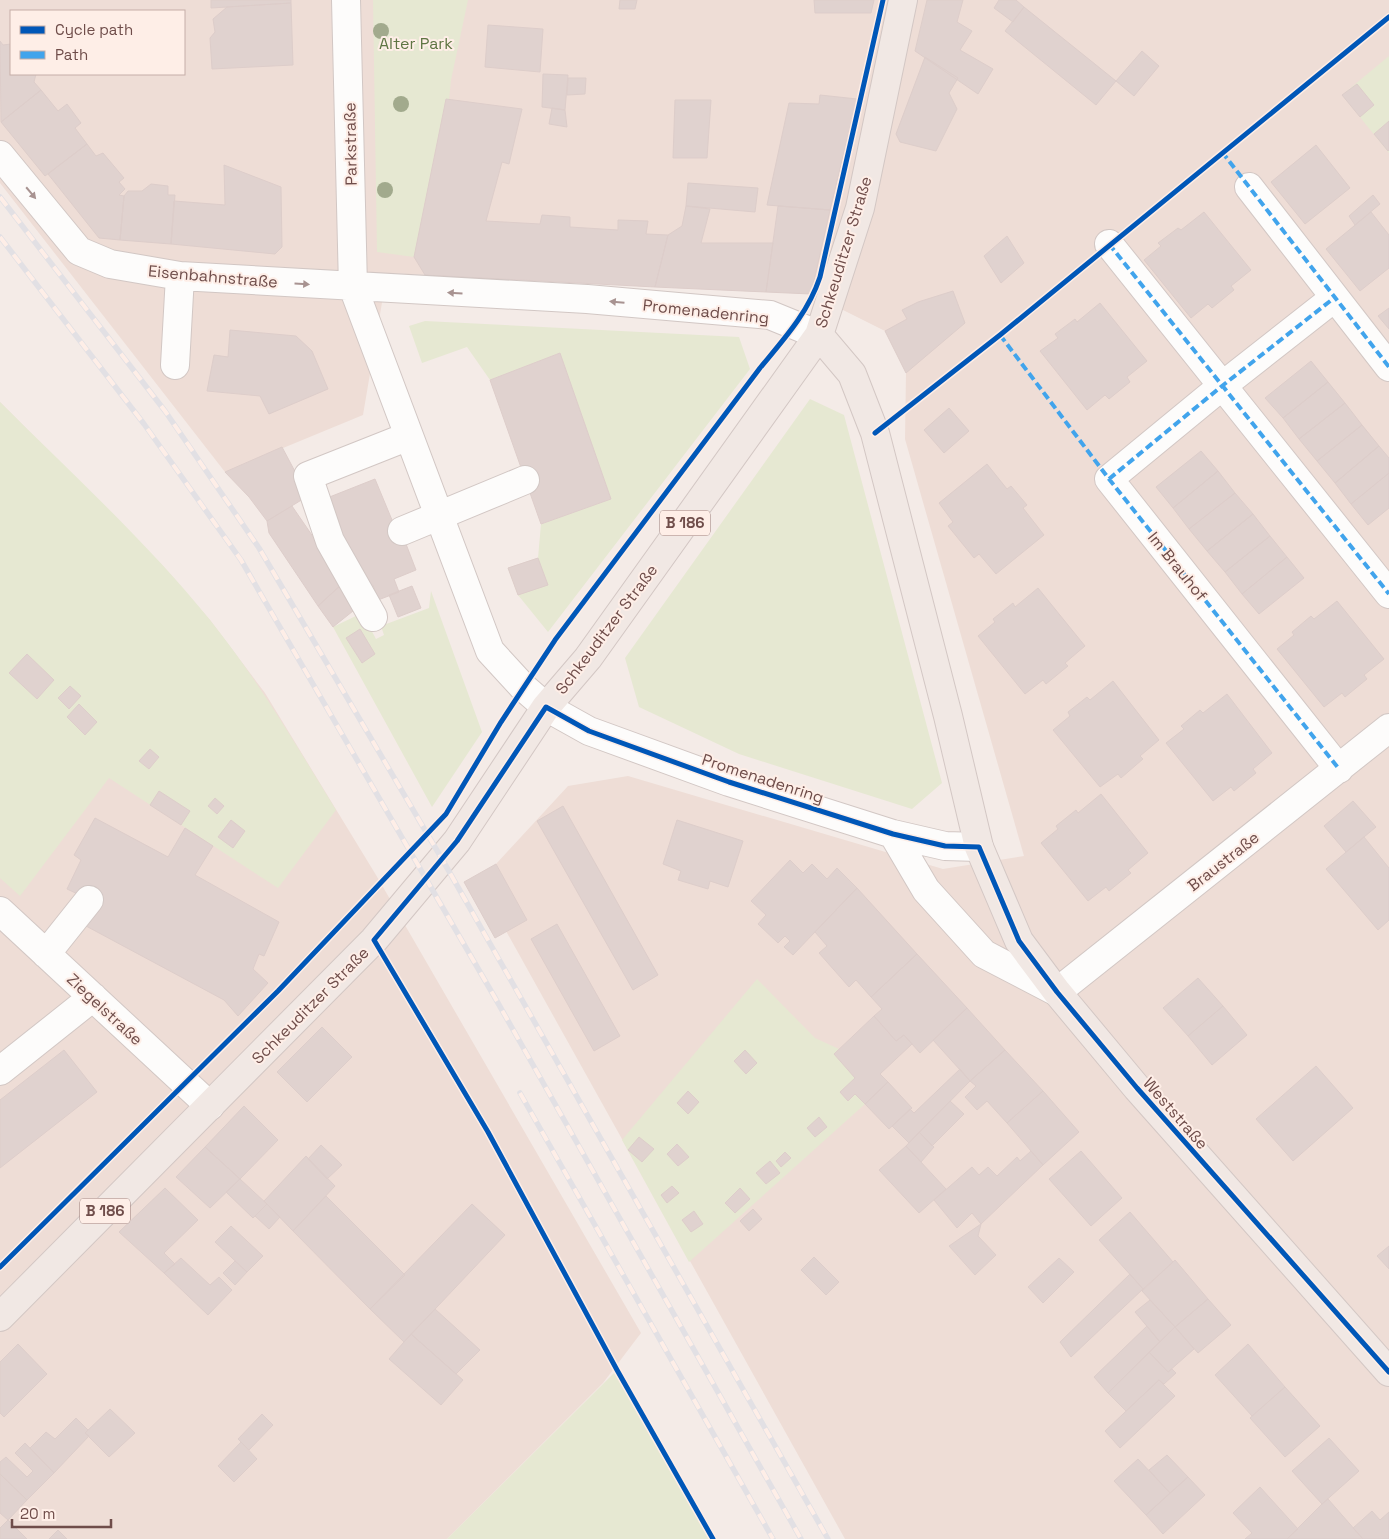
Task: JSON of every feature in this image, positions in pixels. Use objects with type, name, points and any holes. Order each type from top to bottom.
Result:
[{"type":"main road","name":"Schkeuditzer Straße","points":[[0,1317],[374,940],[457,841],[546,707],[588,658],[819,335],[860,208],[903,0]]},
{"type":"main road","name":"Promenadenring","points":[[819,335],[852,374],[874,433],[946,707],[979,847]]},
{"type":"main road","name":"Weststraße","points":[[979,847],[1019,941],[1057,992],[1143,1095],[1389,1372]]},
{"type":"street","name":"Parkstraße","points":[[346,0],[353,287]]},
{"type":"street","name":"Eisenbahnstraße","points":[[0,155],[79,250],[110,264],[180,276],[353,287]]},
{"type":"street","points":[[1250,187],[1389,367]]},
{"type":"street","points":[[1109,244],[1389,594]]},
{"type":"street","points":[[175,364],[180,276]]},
{"type":"street","name":"Promenadenring","points":[[819,335],[770,315],[587,299],[353,287],[490,651],[523,687],[546,707],[588,731],[729,782],[893,834],[945,846],[979,847]]},
{"type":"street","name":"Im Brauhof","points":[[1334,298],[1222,386],[1109,479],[1339,769]]},
{"type":"street","points":[[373,617],[330,541],[308,476],[409,436]]},
{"type":"street","points":[[402,531],[525,480]]},
{"type":"street","name":"Braustraße","points":[[1057,992],[1389,728]]},
{"type":"street","points":[[893,834],[926,890],[984,954],[1057,992]]},
{"type":"street","points":[[46,954],[89,900]]},
{"type":"street","name":"Ziegelstraße","points":[[2,916],[46,954],[210,1106]]},
{"type":"street","points":[[0,1071],[93,998]]},
{"type":"shaded area","points":[[0,0],[1389,0],[1389,1539],[845,1539],[506,931],[526,920],[496,864],[568,786],[628,776],[943,869],[1024,856],[905,439],[906,373],[885,331],[811,294],[387,273],[363,415],[225,472],[0,183]]},
{"type":"shaded area","points":[[0,402],[163,566],[210,620],[265,693],[376,875],[641,1333],[603,1383],[447,1539],[0,1539]]},
{"type":"green space","name":"Alter Park","points":[[373,0],[468,0],[451,80],[449,100],[446,100],[414,257],[377,252]]},
{"type":"green space","points":[[1389,56],[1389,153],[1342,95]]},
{"type":"green space","points":[[425,321],[739,337],[750,369],[548,632],[518,595],[508,568],[538,558],[541,524],[611,499],[560,353],[490,380],[467,347],[422,363],[409,326]]},
{"type":"green space","points":[[810,399],[844,415],[942,783],[912,809],[739,754],[639,707],[625,658]]},
{"type":"green space","points":[[0,402],[135,535],[210,620],[260,689],[336,810],[278,888],[109,778],[20,896],[0,878]]},
{"type":"green space","points":[[431,591],[482,732],[432,807],[333,627],[362,613],[376,639],[384,635],[381,626],[429,608]]},
{"type":"green space","points":[[757,979],[815,1038],[839,1049],[834,1054],[855,1078],[840,1093],[848,1101],[855,1094],[865,1104],[689,1262],[622,1140]]},
{"type":"green space","points":[[617,1370],[713,1539],[447,1539],[601,1386]]},
{"type":"building","points":[[211,0],[291,0],[291,3],[211,8]]},
{"type":"building","points":[[620,0],[637,0],[635,9],[619,9]]},
{"type":"building","points":[[814,0],[874,0],[871,13],[815,13]]},
{"type":"building","points":[[927,0],[963,0],[957,22],[972,31],[960,50],[993,69],[978,94],[915,51]]},
{"type":"building","points":[[999,0],[1016,0],[1024,7],[1013,22],[994,8]]},
{"type":"building","points":[[291,3],[293,65],[212,69],[210,38],[215,32],[213,19],[227,7]]},
{"type":"building","points":[[1024,7],[1116,81],[1096,105],[1005,31]]},
{"type":"building","points":[[488,25],[543,29],[540,72],[485,67]]},
{"type":"building","points":[[0,41],[3,45],[10,44],[10,75],[36,75],[34,82],[41,90],[1,122]]},
{"type":"building","points":[[1142,51],[1159,66],[1134,96],[1116,81]]},
{"type":"building","points":[[925,57],[958,78],[949,93],[957,109],[936,151],[900,142],[896,134]]},
{"type":"building","points":[[543,74],[568,75],[565,110],[542,107]]},
{"type":"building","points":[[568,78],[586,78],[585,94],[567,95]]},
{"type":"building","points":[[1357,84],[1374,105],[1360,117],[1342,95]]},
{"type":"building","points":[[41,90],[58,111],[67,104],[81,123],[75,128],[87,144],[45,176],[1,122]]},
{"type":"building","points":[[820,95],[857,99],[830,210],[767,205],[789,103],[819,104]]},
{"type":"building","points":[[446,99],[522,109],[509,164],[502,162],[486,221],[540,224],[542,215],[570,217],[570,227],[618,230],[618,220],[648,221],[646,234],[668,235],[655,287],[425,275],[414,257]]},
{"type":"building","points":[[675,100],[711,100],[707,158],[673,158]]},
{"type":"building","points":[[552,108],[565,110],[567,127],[549,124]]},
{"type":"building","points":[[1389,121],[1389,150],[1388,151],[1374,134]]},
{"type":"building","points":[[87,144],[96,156],[103,153],[124,178],[119,182],[125,189],[119,195],[124,196],[120,240],[99,238],[48,174]]},
{"type":"building","points":[[1316,145],[1350,188],[1305,224],[1271,182]]},
{"type":"building","points":[[224,165],[281,187],[282,247],[275,254],[171,244],[174,201],[225,205]]},
{"type":"building","points":[[688,183],[758,188],[755,212],[686,206]]},
{"type":"building","points":[[151,184],[168,186],[168,195],[175,195],[171,244],[120,240],[124,196],[128,191],[142,191]]},
{"type":"building","points":[[1373,195],[1380,204],[1355,225],[1349,216]]},
{"type":"building","points":[[686,206],[710,209],[701,243],[773,243],[766,292],[655,287],[668,235],[682,226]]},
{"type":"building","points":[[778,206],[830,210],[811,294],[766,292]]},
{"type":"building","points":[[1204,212],[1251,270],[1231,286],[1234,290],[1212,308],[1208,304],[1191,318],[1144,260],[1161,246],[1158,243],[1178,228],[1181,230]]},
{"type":"building","points":[[1371,212],[1389,235],[1389,268],[1360,291],[1326,249]]},
{"type":"building","points":[[1007,236],[1024,263],[1001,283],[984,256]]},
{"type":"building","points":[[953,291],[965,323],[906,373],[885,331],[907,319],[902,310],[918,302]]},
{"type":"building","points":[[1100,303],[1147,361],[1127,377],[1130,382],[1109,399],[1105,395],[1087,410],[1040,351],[1058,338],[1055,334],[1075,319],[1077,322]]},
{"type":"building","points":[[1389,308],[1389,329],[1378,316]]},
{"type":"building","points":[[230,330],[296,336],[312,351],[328,389],[269,414],[260,396],[207,391],[214,355],[228,357]]},
{"type":"building","points":[[560,353],[611,499],[541,524],[490,380]]},
{"type":"building","points":[[1311,361],[1328,382],[1283,418],[1265,398]]},
{"type":"building","points":[[1328,382],[1345,403],[1299,439],[1283,418]]},
{"type":"building","points":[[1345,403],[1362,425],[1317,461],[1299,439]]},
{"type":"building","points":[[949,408],[969,431],[944,453],[924,430]]},
{"type":"building","points":[[1362,425],[1379,446],[1335,483],[1317,461]]},
{"type":"building","points":[[1379,446],[1389,458],[1389,473],[1351,504],[1335,483]]},
{"type":"building","points":[[282,447],[308,496],[267,521],[249,497],[225,472]]},
{"type":"building","points":[[1201,451],[1218,471],[1173,508],[1156,487]]},
{"type":"building","points":[[987,464],[1007,489],[1011,486],[1027,505],[1023,508],[1044,535],[996,574],[979,554],[974,558],[948,526],[953,522],[939,503]]},
{"type":"building","points":[[1218,471],[1235,493],[1189,529],[1173,508]]},
{"type":"building","points":[[1389,473],[1389,508],[1368,525],[1351,504]]},
{"type":"building","points":[[375,479],[397,532],[401,531],[416,570],[394,579],[399,592],[378,600],[373,585],[366,588],[322,500]]},
{"type":"building","points":[[1235,493],[1253,514],[1207,551],[1189,529]]},
{"type":"building","points":[[292,506],[344,582],[318,606],[269,533],[267,521]]},
{"type":"building","points":[[1253,514],[1270,536],[1225,572],[1207,551]]},
{"type":"building","points":[[1270,536],[1287,557],[1242,594],[1225,572]]},
{"type":"building","points":[[1287,557],[1304,578],[1259,614],[1242,594]]},
{"type":"building","points":[[538,558],[548,585],[518,595],[508,568]]},
{"type":"building","points":[[342,584],[358,607],[333,627],[318,606]]},
{"type":"building","points":[[412,586],[421,608],[398,617],[389,595]]},
{"type":"building","points":[[1038,588],[1085,646],[1065,663],[1068,666],[1046,684],[1043,680],[1025,694],[978,636],[995,622],[993,619],[1013,603],[1015,607]]},
{"type":"building","points":[[1337,601],[1384,659],[1364,675],[1367,679],[1345,697],[1342,693],[1324,707],[1277,649],[1294,635],[1292,632],[1311,616],[1314,619]]},
{"type":"building","points":[[360,629],[375,654],[362,663],[346,638]]},
{"type":"building","points":[[27,654],[54,680],[37,699],[9,673]]},
{"type":"building","points":[[1113,681],[1159,740],[1140,756],[1143,759],[1121,778],[1118,774],[1100,787],[1053,730],[1070,716],[1068,712],[1087,697],[1090,700]]},
{"type":"building","points":[[70,686],[81,696],[69,709],[58,698]]},
{"type":"building","points":[[1227,694],[1272,753],[1253,769],[1256,773],[1234,791],[1231,787],[1213,801],[1166,743],[1184,729],[1181,726],[1200,710],[1203,713]]},
{"type":"building","points":[[79,704],[97,722],[85,735],[67,717]]},
{"type":"building","points":[[150,749],[159,757],[149,769],[139,761]]},
{"type":"building","points":[[159,791],[190,811],[181,825],[150,805]]},
{"type":"building","points":[[1101,794],[1148,853],[1128,870],[1131,873],[1109,891],[1106,887],[1088,901],[1041,843],[1058,829],[1056,826],[1076,810],[1078,813]]},
{"type":"building","points":[[215,798],[224,806],[217,814],[208,806]]},
{"type":"building","points":[[1353,801],[1376,827],[1346,852],[1324,826]]},
{"type":"building","points":[[563,806],[658,975],[633,990],[537,821]]},
{"type":"building","points":[[95,818],[168,857],[185,828],[213,846],[195,875],[279,922],[264,956],[259,954],[253,969],[268,983],[238,1016],[224,1000],[86,926],[99,904],[67,889],[81,860],[74,855]]},
{"type":"building","points":[[231,820],[245,831],[233,848],[218,837]]},
{"type":"building","points":[[677,820],[743,841],[728,887],[710,881],[708,889],[678,880],[681,871],[663,864]]},
{"type":"building","points":[[1364,837],[1389,868],[1389,920],[1378,930],[1326,869]]},
{"type":"building","points":[[790,860],[803,873],[812,864],[827,879],[837,868],[857,888],[793,955],[784,947],[790,941],[785,936],[778,943],[758,924],[766,915],[751,901]]},
{"type":"building","points":[[496,864],[527,920],[495,938],[464,882]]},
{"type":"building","points":[[857,888],[917,954],[871,997],[856,980],[849,987],[819,953],[827,946],[815,932]]},
{"type":"building","points":[[557,924],[620,1036],[594,1051],[531,939]]},
{"type":"building","points":[[917,954],[967,1008],[920,1053],[904,1035],[896,1041],[874,1016],[882,1009],[871,997]]},
{"type":"building","points":[[1198,978],[1223,1006],[1188,1036],[1163,1008]]},
{"type":"building","points":[[1223,1006],[1247,1035],[1212,1065],[1188,1036]]},
{"type":"building","points":[[967,1008],[1005,1050],[970,1081],[933,1040]]},
{"type":"building","points":[[874,1016],[896,1041],[904,1035],[912,1044],[880,1074],[888,1082],[865,1104],[855,1094],[848,1101],[840,1092],[855,1078],[834,1054]]},
{"type":"building","points":[[322,1027],[352,1057],[307,1102],[277,1072]]},
{"type":"building","points":[[64,1050],[97,1092],[0,1168],[0,1100]]},
{"type":"building","points":[[745,1050],[757,1063],[746,1074],[734,1061]]},
{"type":"building","points":[[1005,1050],[1043,1091],[1007,1123],[987,1101],[977,1110],[965,1097],[976,1086],[970,1081]]},
{"type":"building","points":[[1316,1066],[1353,1108],[1293,1161],[1256,1119]]},
{"type":"building","points":[[960,1069],[970,1081],[909,1143],[892,1126],[910,1109],[914,1113]]},
{"type":"building","points":[[888,1082],[912,1108],[889,1129],[865,1104]]},
{"type":"building","points":[[688,1091],[699,1102],[688,1114],[677,1103]]},
{"type":"building","points":[[1043,1091],[1079,1132],[1043,1165],[1007,1123]]},
{"type":"building","points":[[950,1101],[964,1114],[932,1146],[919,1132]]},
{"type":"building","points":[[244,1106],[278,1140],[240,1179],[205,1147]]},
{"type":"building","points":[[819,1117],[827,1127],[815,1137],[807,1128]]},
{"type":"building","points":[[919,1132],[934,1147],[921,1162],[906,1146]]},
{"type":"building","points":[[639,1137],[654,1149],[642,1162],[628,1150]]},
{"type":"building","points":[[677,1144],[689,1157],[678,1166],[667,1154]]},
{"type":"building","points":[[321,1145],[342,1165],[327,1179],[308,1159]]},
{"type":"building","points":[[906,1146],[946,1189],[919,1213],[879,1170]]},
{"type":"building","points":[[205,1147],[240,1179],[210,1208],[176,1177]]},
{"type":"building","points":[[1031,1151],[1043,1165],[981,1224],[972,1213],[957,1228],[934,1200],[972,1167],[979,1175],[988,1167],[997,1176],[1017,1157],[1020,1161]]},
{"type":"building","points":[[1081,1151],[1122,1198],[1091,1226],[1049,1179]]},
{"type":"building","points":[[785,1152],[791,1158],[781,1167],[776,1161]]},
{"type":"building","points":[[306,1156],[335,1186],[293,1231],[264,1201]]},
{"type":"building","points":[[770,1161],[780,1173],[766,1184],[756,1173]]},
{"type":"building","points":[[240,1179],[267,1204],[253,1218],[226,1192]]},
{"type":"building","points":[[672,1186],[679,1193],[667,1203],[661,1195]]},
{"type":"building","points":[[165,1188],[198,1220],[164,1253],[175,1264],[164,1273],[119,1232]]},
{"type":"building","points":[[740,1188],[750,1199],[735,1213],[725,1203]]},
{"type":"building","points":[[326,1196],[405,1275],[370,1309],[293,1231]]},
{"type":"building","points":[[267,1204],[280,1217],[269,1229],[255,1216]]},
{"type":"building","points":[[472,1204],[505,1235],[404,1342],[370,1309]]},
{"type":"building","points":[[753,1209],[762,1219],[749,1231],[740,1221]]},
{"type":"building","points":[[694,1211],[703,1224],[691,1232],[682,1220]]},
{"type":"building","points":[[1130,1212],[1173,1262],[1143,1289],[1099,1240]]},
{"type":"building","points":[[981,1224],[978,1236],[996,1255],[975,1275],[949,1246]]},
{"type":"building","points":[[231,1226],[263,1256],[247,1272],[215,1242]]},
{"type":"building","points":[[1389,1246],[1389,1269],[1377,1256]]},
{"type":"building","points":[[814,1257],[839,1282],[826,1295],[801,1270]]},
{"type":"building","points":[[181,1258],[210,1285],[219,1277],[232,1290],[208,1315],[164,1273]]},
{"type":"building","points":[[1059,1258],[1074,1272],[1043,1303],[1028,1287]]},
{"type":"building","points":[[1175,1260],[1208,1299],[1175,1327],[1142,1291]]},
{"type":"building","points":[[235,1261],[247,1272],[235,1285],[223,1273]]},
{"type":"building","points":[[1130,1274],[1143,1289],[1071,1357],[1060,1342]]},
{"type":"building","points":[[1208,1299],[1231,1325],[1198,1353],[1175,1327]]},
{"type":"building","points":[[1150,1300],[1175,1327],[1160,1342],[1135,1312]]},
{"type":"building","points":[[435,1309],[480,1350],[456,1374],[411,1334]]},
{"type":"building","points":[[1147,1326],[1160,1342],[1108,1393],[1094,1377]]},
{"type":"building","points":[[1175,1327],[1194,1349],[1168,1372],[1149,1352]]},
{"type":"building","points":[[411,1334],[463,1380],[441,1405],[389,1359]]},
{"type":"building","points":[[18,1344],[47,1374],[4,1417],[0,1413],[0,1362]]},
{"type":"building","points":[[1248,1344],[1285,1387],[1252,1416],[1215,1375]]},
{"type":"building","points":[[1149,1352],[1168,1372],[1172,1369],[1176,1373],[1164,1384],[1159,1380],[1126,1411],[1108,1393]]},
{"type":"building","points":[[1159,1380],[1175,1396],[1120,1448],[1105,1431]]},
{"type":"building","points":[[1285,1387],[1320,1426],[1285,1457],[1250,1418]]},
{"type":"building","points":[[110,1409],[135,1433],[109,1457],[85,1433]]},
{"type":"building","points":[[262,1414],[273,1425],[249,1450],[238,1439]]},
{"type":"building","points":[[76,1418],[88,1430],[85,1433],[89,1436],[54,1473],[30,1448],[46,1432],[55,1439]]},
{"type":"building","points":[[1329,1438],[1359,1471],[1322,1504],[1292,1471]]},
{"type":"building","points":[[241,1442],[257,1459],[234,1482],[218,1466]]},
{"type":"building","points":[[25,1443],[54,1473],[27,1500],[0,1474],[0,1462],[6,1457],[27,1477],[33,1471],[15,1453]]},
{"type":"building","points":[[1167,1455],[1188,1477],[1170,1493],[1149,1470]]},
{"type":"building","points":[[1138,1459],[1170,1493],[1146,1515],[1114,1481]]},
{"type":"building","points":[[0,1474],[27,1500],[8,1520],[0,1513]]},
{"type":"building","points":[[1188,1477],[1205,1495],[1163,1534],[1146,1515]]},
{"type":"building","points":[[1260,1487],[1298,1529],[1287,1539],[1245,1539],[1252,1533],[1233,1513]]},
{"type":"building","points":[[1328,1499],[1363,1539],[1287,1539],[1322,1504]]},
{"type":"building","points":[[1372,1511],[1380,1520],[1389,1512],[1389,1539],[1363,1539],[1353,1528]]},
{"type":"building","points":[[8,1520],[27,1539],[0,1539],[0,1528]]},
{"type":"building","points":[[58,1530],[67,1539],[49,1539]]},
{"type":"railway","points":[[0,197],[165,411],[259,548],[442,859],[828,1539]]},
{"type":"railway","points":[[0,237],[144,424],[241,560],[494,996],[801,1539]]},
{"type":"railway","points":[[520,1093],[773,1539]]},
{"type":"marked path","points":[[1222,152],[1389,367]]},
{"type":"marked path","points":[[1109,244],[1389,594]]},
{"type":"marked path","points":[[1109,479],[1222,386],[1334,298]]},
{"type":"marked path","points":[[1000,335],[1109,479],[1339,769]]},
{"type":"cycle path","points":[[0,1267],[278,991],[446,814],[501,722],[555,640],[802,314],[820,277],[883,0]]},
{"type":"cycle path","points":[[875,433],[1000,335],[1389,17]]},
{"type":"cycle path","points":[[713,1539],[617,1370],[488,1132],[374,940],[457,841],[546,707],[589,731],[729,782],[893,834],[945,846],[979,847],[1019,941],[1057,992],[1137,1088],[1389,1372]]}]
